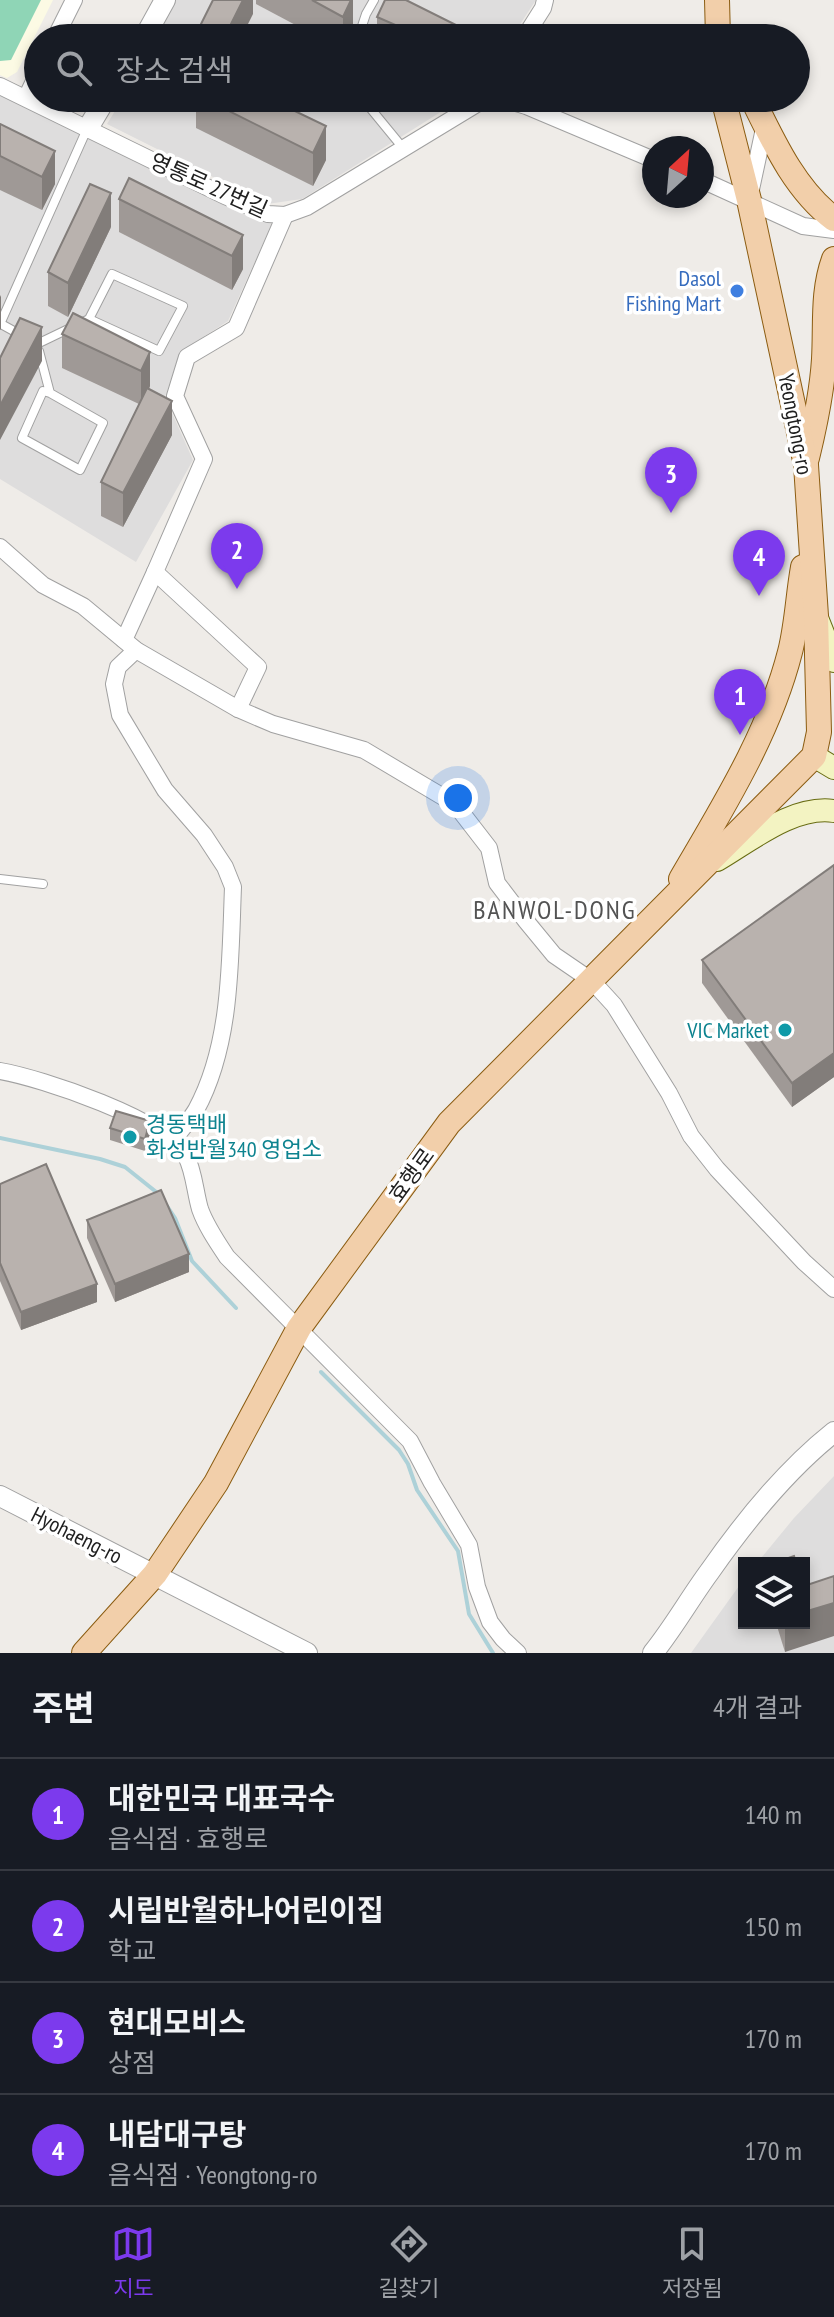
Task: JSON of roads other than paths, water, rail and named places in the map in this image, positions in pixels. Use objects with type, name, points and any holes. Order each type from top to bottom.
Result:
[{"type":"main road","points":[[717,0],[718,24]]},
{"type":"main road","name":"Yeongtong-ro","points":[[727,112],[749,200],[806,465],[825,616],[819,732],[824,762]]},
{"type":"main road","points":[[759,112],[798,182],[834,219]]},
{"type":"main road","points":[[806,465],[818,416],[824,359],[825,290],[834,259]]},
{"type":"main road","points":[[663,910],[738,781],[768,714],[790,651],[811,513]]},
{"type":"main road","points":[[825,616],[834,661]]},
{"type":"main road","name":"효행로","points":[[84,1653],[155,1574],[216,1483],[299,1328],[449,1123],[706,866],[824,762]]},
{"type":"main road","points":[[706,866],[786,820],[824,810],[834,811]]},
{"type":"street","points":[[62,24],[74,0]]},
{"type":"street","points":[[152,24],[165,0]]},
{"type":"street","points":[[533,24],[545,0]]},
{"type":"street","name":"영통로 27번길","points":[[0,86],[24,97]]},
{"type":"street","name":"영통로 27번길","points":[[55,112],[225,196],[268,214],[285,215],[307,207],[462,112]]},
{"type":"street","points":[[88,128],[98,112]]},
{"type":"street","name":"영통로 27번길","points":[[540,112],[642,155]]},
{"type":"street","points":[[749,200],[765,124]]},
{"type":"street","points":[[714,185],[803,226],[834,230]]},
{"type":"street","points":[[174,1139],[195,1111],[213,1071],[223,1024],[233,887],[225,867],[204,835],[165,790],[120,715],[114,684],[155,572],[204,459],[175,396],[187,357],[236,328],[285,215]]},
{"type":"street","points":[[0,547],[43,585],[83,606],[130,645],[238,709],[273,724],[364,750],[455,804],[489,848],[497,883],[516,909],[554,955],[592,981],[621,1014],[691,1136],[717,1169],[804,1262],[834,1289]]},
{"type":"street","points":[[155,572],[258,667],[238,709]]},
{"type":"street","points":[[0,1071],[31,1076],[90,1099],[174,1139],[187,1157],[201,1209],[215,1240],[244,1276],[410,1441],[469,1545],[477,1587],[490,1622],[518,1653]]},
{"type":"street","points":[[653,1653],[739,1530],[778,1486],[834,1432]]},
{"type":"street","name":"Hyohaeng-ro","points":[[0,1496],[307,1653]]},
{"type":"lane","points":[[363,24],[374,0]]},
{"type":"lane","points":[[374,112],[404,148]]},
{"type":"lane","points":[[50,393],[43,391],[22,438],[80,470],[103,423],[50,393],[37,344],[0,324],[88,128]]},
{"type":"lane","points":[[37,344],[89,319],[112,274],[183,306],[159,351],[89,319]]},
{"type":"lane","points":[[0,879],[43,884]]},
{"type":"waterway","points":[[0,1138],[125,1167],[160,1195]]},
{"type":"waterway","points":[[167,1206],[192,1261],[236,1308]]},
{"type":"waterway","points":[[321,1372],[399,1450],[408,1464],[417,1490],[458,1551],[469,1614],[493,1653]]},
{"type":"place","name":"Dasol Fishing Mart","points":[[737,291]]},
{"type":"place","name":"현대모비스","points":[[671,513]]},
{"type":"place","name":"시립반월하나어린이집","points":[[237,589]]},
{"type":"place","name":"내담대구탕","points":[[759,596]]},
{"type":"place","name":"대한민국 대표국수","points":[[740,735]]},
{"type":"place","name":"VIC Market","points":[[785,1030]]},
{"type":"place","name":"경동택배 화성반월340 영업소","points":[[130,1137]]},
{"type":"district","name":"BANWOL-DONG","points":[[555,910]]}]
